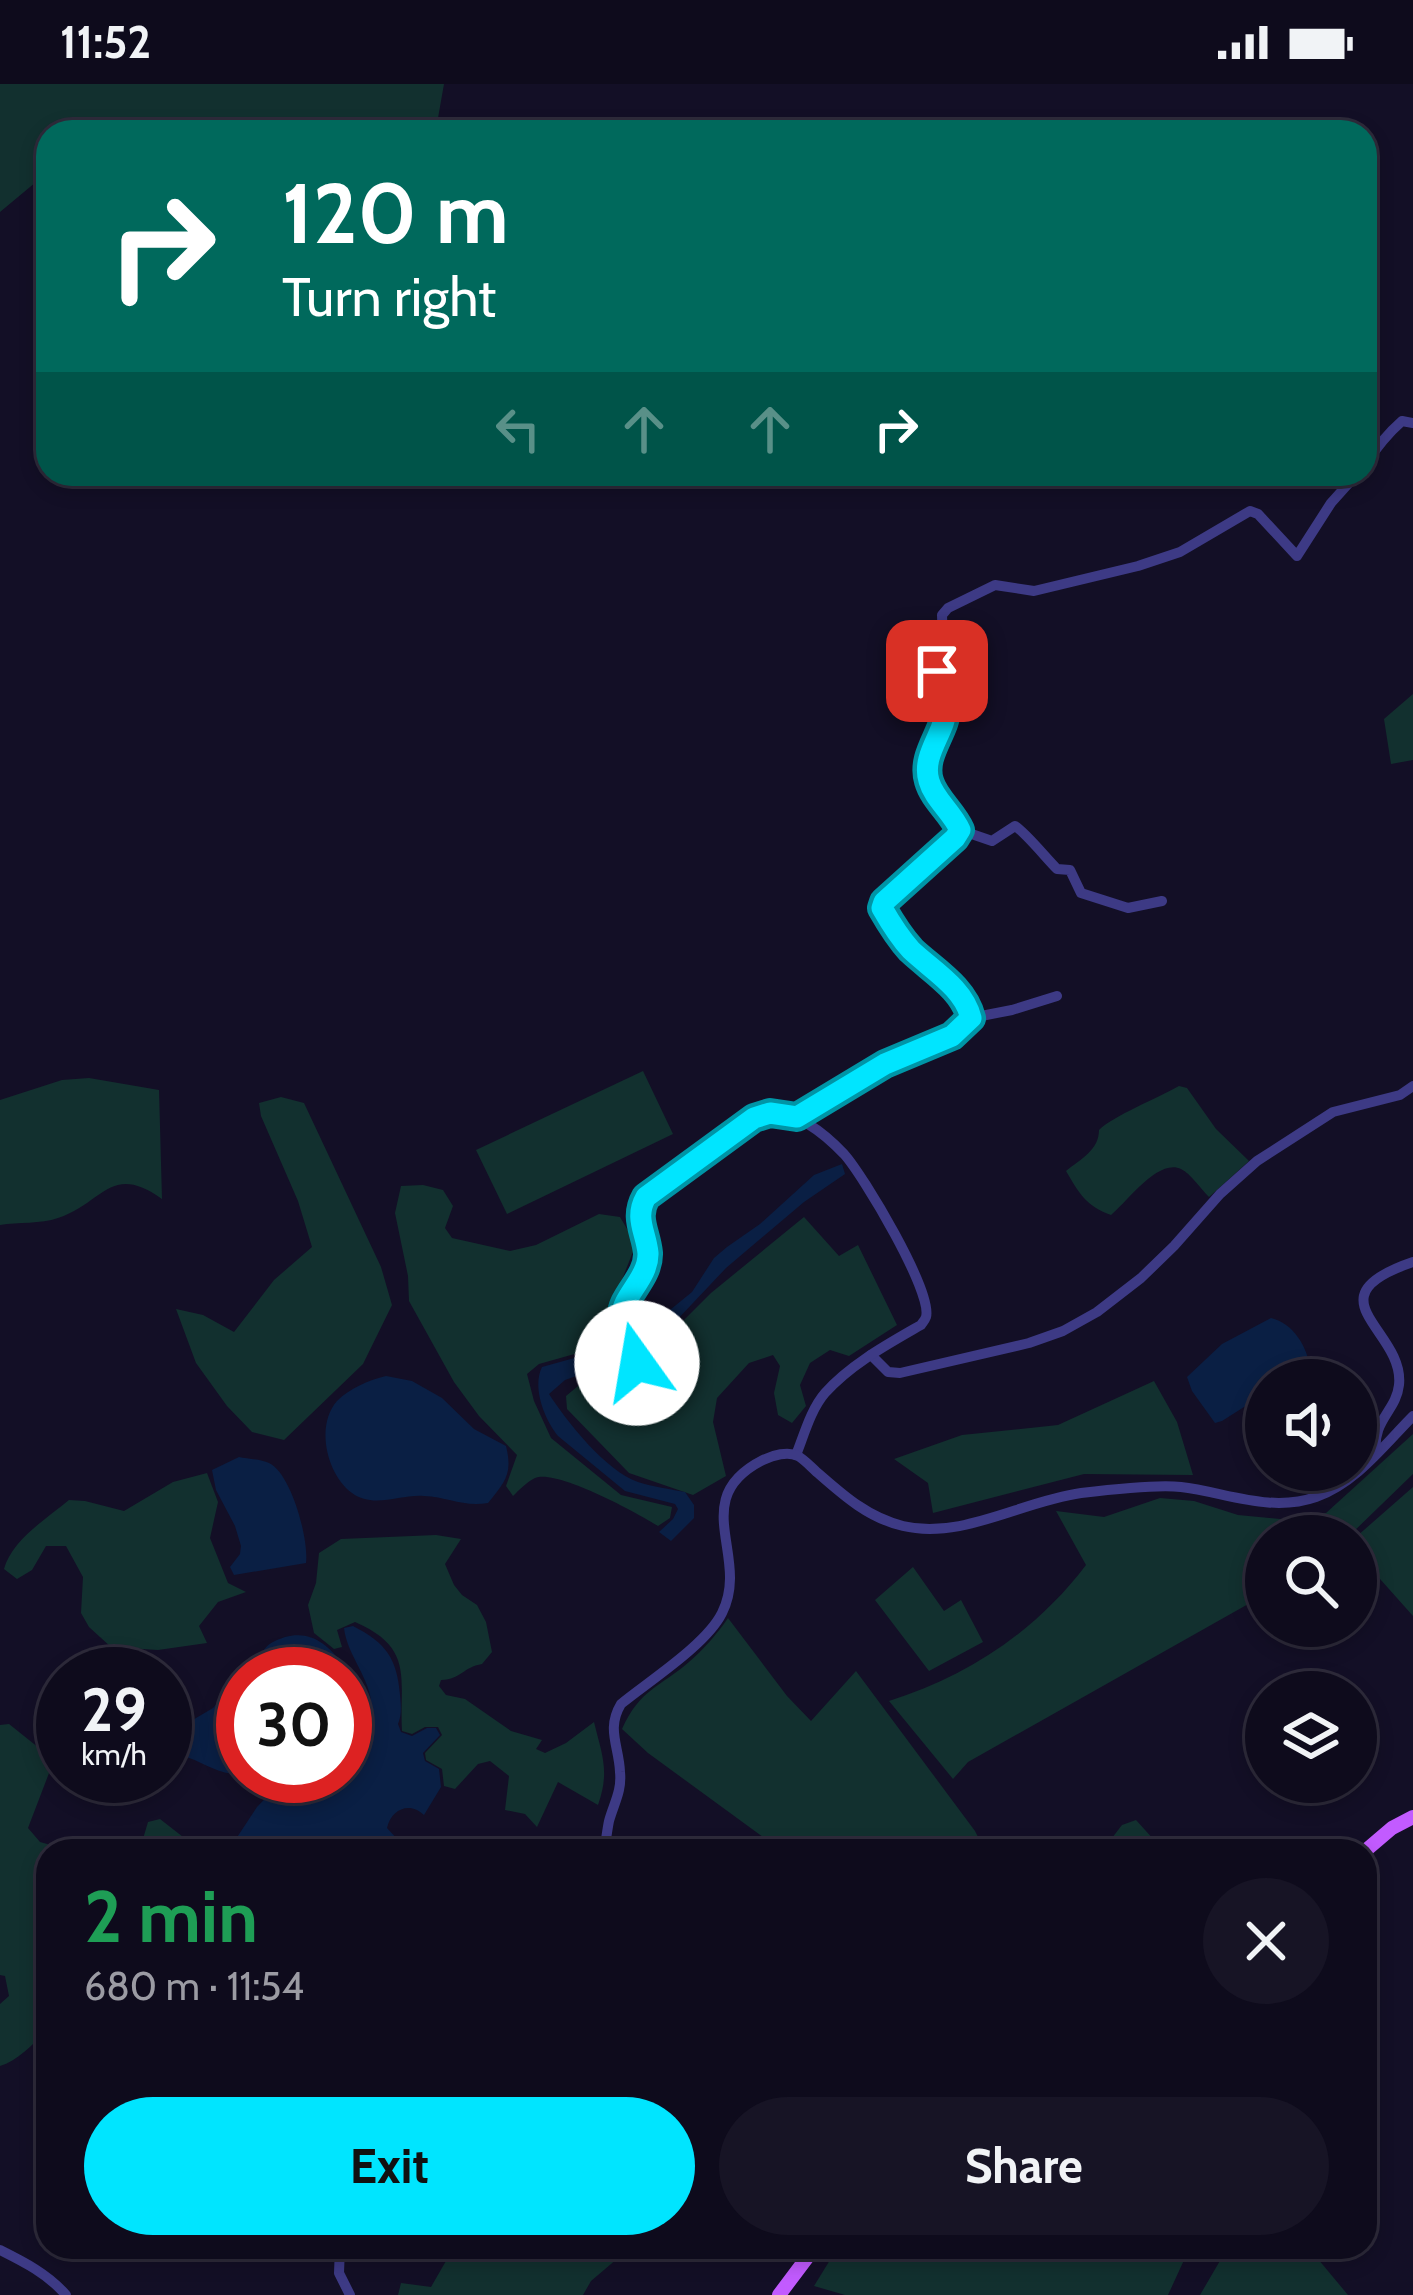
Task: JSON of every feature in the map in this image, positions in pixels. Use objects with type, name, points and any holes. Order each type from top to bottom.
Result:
[{"type":"main road","points":[[1377,1841],[1413,1816]]},
{"type":"main road","points":[[779,2295],[806,2259]]},
{"type":"street","points":[[1377,446],[1402,422],[1413,424]]},
{"type":"street","points":[[1162,901],[1128,908],[1081,893],[1070,870],[1058,869],[1015,826],[992,841],[960,830],[930,788],[926,770],[948,700],[937,679],[942,615],[995,585],[1034,591],[1180,552],[1250,511],[1297,556],[1346,486]]},
{"type":"street","points":[[960,830],[882,908],[910,948],[956,989],[971,1018]]},
{"type":"street","points":[[797,1117],[885,1064],[952,1036],[971,1018],[1057,996]]},
{"type":"street","points":[[871,1355],[889,1372],[900,1373],[1064,1331],[1141,1278],[1257,1161],[1333,1112],[1412,1088]]},
{"type":"street","points":[[637,1363],[621,1317],[648,1253],[640,1208],[646,1197],[754,1118],[770,1113],[797,1117],[853,1167],[912,1266],[926,1318],[826,1392],[796,1455]]},
{"type":"street","points":[[1377,1431],[1396,1398],[1399,1373],[1364,1305],[1364,1293],[1384,1272],[1413,1262]]},
{"type":"street","points":[[1377,1453],[1413,1416]]},
{"type":"street","points":[[606,1839],[620,1791],[613,1718],[621,1704],[704,1638],[720,1618],[731,1579],[724,1498],[740,1474],[768,1457],[796,1455],[850,1502],[874,1516],[934,1530],[1078,1494],[1178,1486],[1280,1503],[1326,1491]]},
{"type":"street","points":[[0,2250],[29,2265],[66,2295]]},
{"type":"street","points":[[340,2259],[339,2273],[350,2295]]},
{"type":"green space","points":[[0,84],[444,84],[436,120],[36,120],[36,182],[0,212]]},
{"type":"green space","points":[[1413,694],[1413,760],[1391,764],[1384,719]]},
{"type":"green space","points":[[643,1071],[673,1134],[507,1214],[476,1150]]},
{"type":"green space","points":[[89,1078],[159,1090],[162,1199],[131,1184],[119,1185],[58,1218],[0,1225],[0,1100],[62,1080]]},
{"type":"green space","points":[[1179,1086],[1187,1088],[1216,1129],[1249,1161],[1209,1197],[1185,1171],[1172,1167],[1153,1175],[1111,1215],[1089,1203],[1066,1171],[1093,1149],[1099,1130]]},
{"type":"green space","points":[[281,1097],[304,1103],[381,1267],[392,1305],[363,1364],[284,1440],[252,1432],[227,1406],[196,1363],[176,1309],[203,1315],[234,1332],[274,1280],[312,1247],[298,1201],[261,1116],[259,1103]]},
{"type":"green space","points":[[401,1186],[443,1190],[453,1206],[445,1228],[452,1238],[510,1251],[536,1245],[599,1214],[620,1217],[636,1244],[614,1300],[617,1342],[539,1364],[527,1374],[551,1438],[621,1495],[672,1507],[670,1518],[658,1526],[597,1494],[546,1477],[532,1479],[513,1496],[506,1486],[517,1455],[454,1382],[409,1301],[395,1213]]},
{"type":"green space","points":[[804,1217],[839,1256],[858,1245],[897,1325],[849,1356],[830,1350],[810,1363],[800,1385],[806,1406],[792,1423],[778,1415],[774,1393],[780,1366],[773,1355],[749,1363],[717,1398],[713,1422],[726,1476],[693,1495],[629,1473],[567,1409],[566,1396],[622,1367],[672,1332],[711,1293]]},
{"type":"green space","points":[[1154,1381],[1177,1422],[1193,1475],[1084,1474],[933,1513],[928,1483],[894,1459],[962,1435],[1058,1425]]},
{"type":"green space","points":[[1413,1434],[1413,1474],[1371,1515],[1311,1515],[1326,1513],[1350,1491],[1377,1491],[1377,1467]]},
{"type":"green space","points":[[207,1473],[218,1502],[210,1538],[228,1583],[246,1592],[218,1602],[199,1626],[207,1643],[111,1647],[81,1613],[83,1577],[66,1546],[46,1546],[32,1570],[17,1579],[4,1569],[22,1539],[69,1500],[124,1511],[173,1482]]},
{"type":"green space","points":[[1413,1487],[1413,1616],[1377,1576],[1377,1519]]},
{"type":"green space","points":[[1160,1498],[1194,1501],[1245,1516],[1245,1606],[968,1762],[953,1779],[889,1701],[946,1679],[998,1649],[1066,1589],[1086,1565],[1056,1511],[1104,1517]]},
{"type":"green space","points":[[436,1535],[461,1539],[445,1564],[454,1585],[477,1605],[492,1652],[482,1664],[441,1680],[439,1686],[446,1695],[465,1699],[511,1731],[542,1740],[536,1749],[545,1753],[594,1722],[604,1772],[598,1805],[558,1782],[537,1827],[525,1814],[505,1810],[509,1776],[490,1761],[478,1764],[455,1789],[444,1786],[442,1769],[426,1760],[425,1753],[442,1735],[438,1727],[412,1734],[402,1731],[400,1667],[387,1643],[355,1622],[337,1630],[342,1647],[332,1647],[314,1633],[308,1605],[319,1553],[341,1539]]},
{"type":"green space","points":[[913,1567],[944,1611],[961,1600],[983,1642],[929,1671],[875,1600]]},
{"type":"green space","points":[[728,1618],[811,1721],[856,1671],[979,1839],[766,1839],[648,1753],[622,1729],[629,1716],[643,1697],[715,1635]]},
{"type":"green space","points":[[9,1724],[36,1746],[38,1803],[28,1828],[37,1839],[36,2041],[0,2066],[0,2004],[9,1996],[5,1976],[0,1975],[0,1725]]},
{"type":"green space","points":[[160,1819],[186,1839],[143,1839],[148,1822]]},
{"type":"green space","points":[[1136,1820],[1153,1839],[1111,1839],[1122,1825]]},
{"type":"green space","points":[[447,2259],[617,2259],[591,2281],[583,2295],[398,2295],[401,2283],[431,2287]]},
{"type":"green space","points":[[831,2259],[1184,2259],[1168,2295],[845,2295],[814,2286]]},
{"type":"green space","points":[[1221,2259],[1318,2259],[1348,2295],[1200,2295]]},
{"type":"water","points":[[842,1164],[845,1174],[726,1268],[675,1322],[624,1359],[565,1380],[549,1394],[613,1468],[638,1482],[685,1492],[694,1505],[694,1518],[671,1541],[659,1532],[673,1519],[678,1509],[675,1504],[625,1491],[558,1436],[541,1403],[542,1367],[621,1345],[654,1323],[692,1292],[727,1247],[814,1175]]},
{"type":"water","points":[[1271,1318],[1298,1337],[1308,1359],[1245,1359],[1245,1406],[1215,1423],[1187,1377],[1222,1344]]},
{"type":"water","points":[[386,1376],[412,1381],[442,1398],[474,1429],[506,1446],[506,1477],[488,1503],[424,1496],[369,1500],[343,1485],[327,1450],[330,1411],[348,1392]]},
{"type":"water","points":[[239,1457],[269,1463],[284,1479],[301,1523],[306,1563],[234,1575],[230,1567],[241,1546],[212,1470]]},
{"type":"water","points":[[353,1626],[382,1646],[393,1661],[401,1732],[412,1736],[436,1728],[440,1735],[423,1753],[425,1761],[439,1769],[441,1787],[424,1815],[407,1808],[389,1821],[387,1828],[397,1839],[236,1839],[261,1803],[372,1803],[372,1647],[350,1647],[344,1628]]},
{"type":"water","points":[[285,1637],[315,1639],[327,1647],[268,1647]]},
{"type":"water","points":[[216,1705],[216,1769],[192,1760],[192,1720]]},
{"type":"route","points":[[637,1363],[621,1317],[648,1253],[640,1223],[646,1197],[754,1118],[770,1113],[797,1117],[885,1064],[952,1036],[971,1018],[956,989],[910,948],[882,908],[960,830],[930,788],[926,770],[948,700],[937,671]]}]
